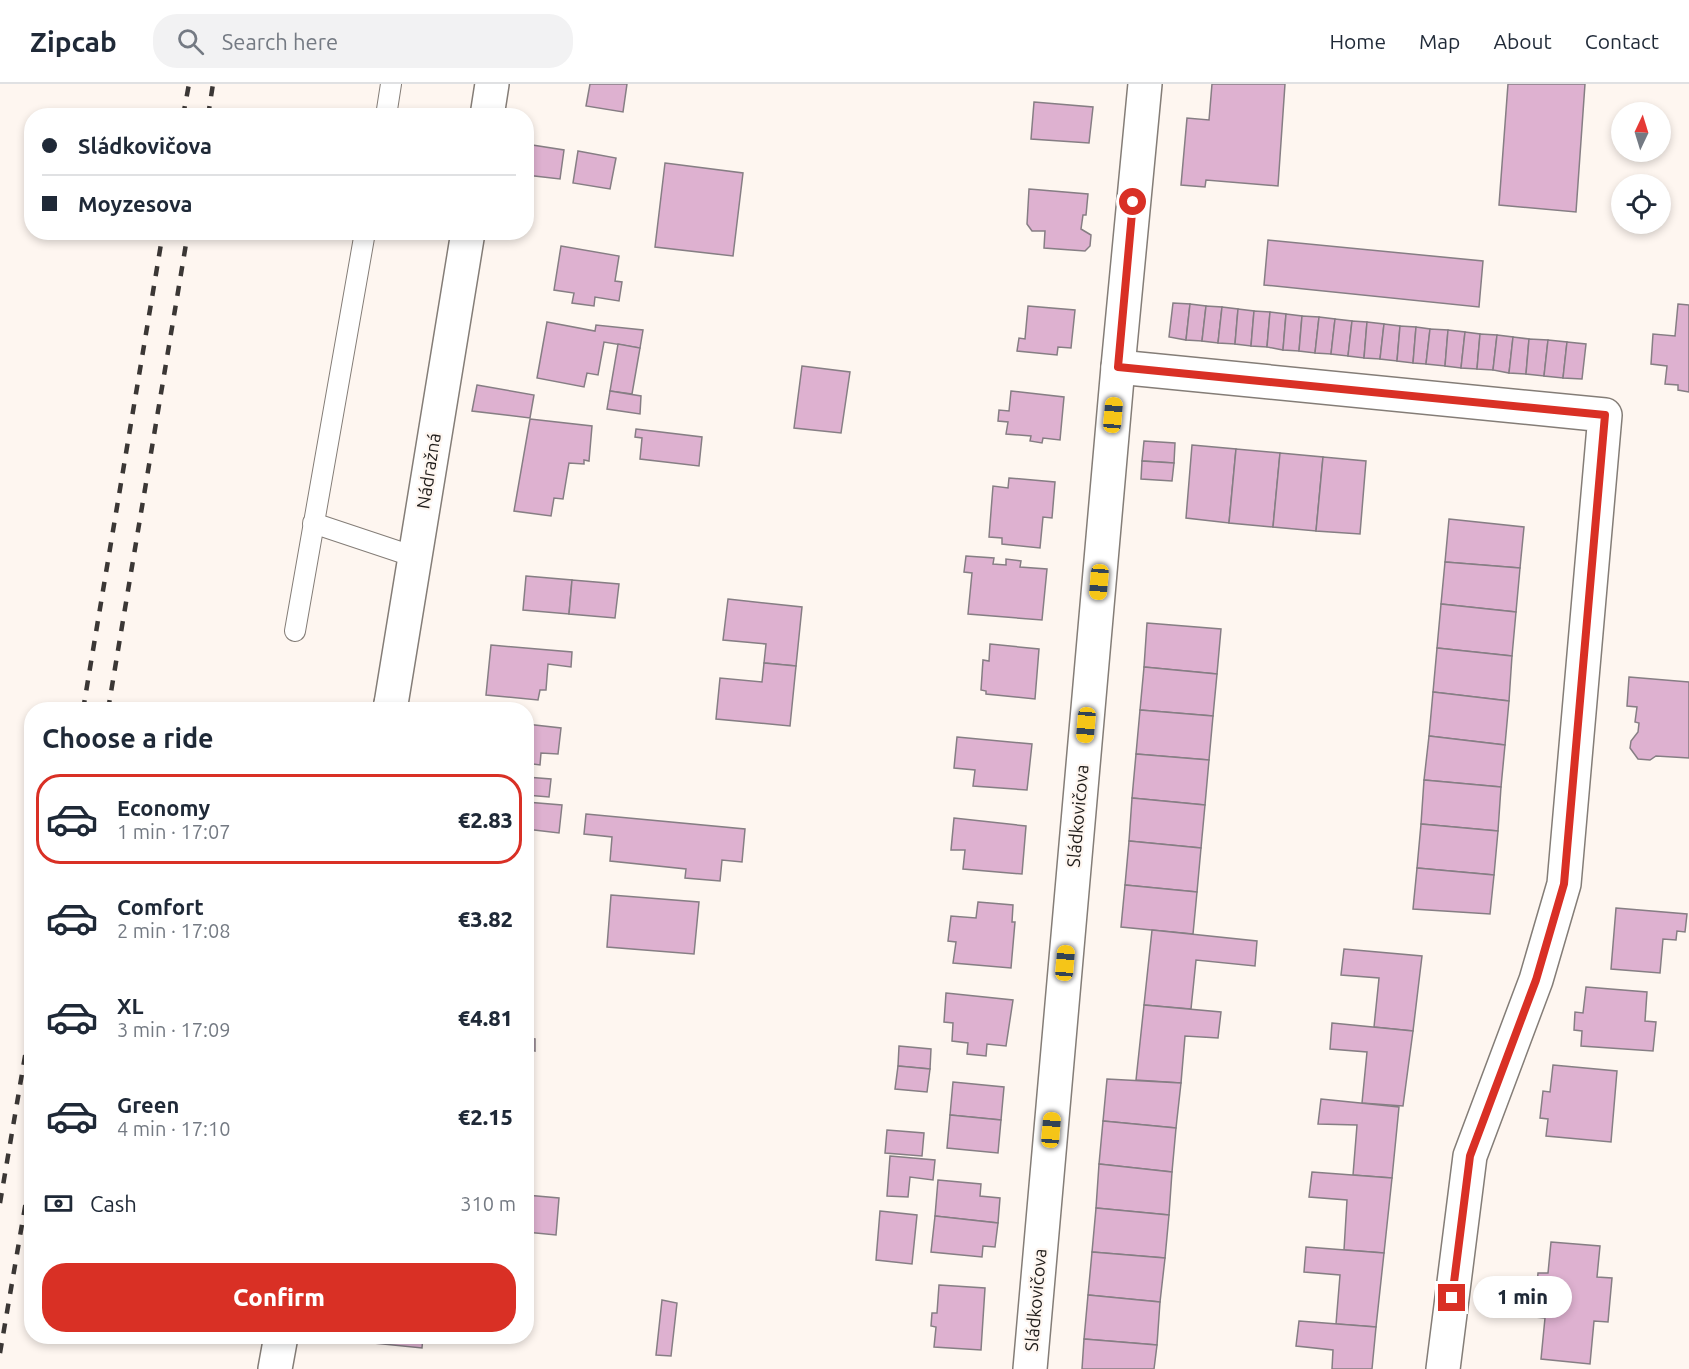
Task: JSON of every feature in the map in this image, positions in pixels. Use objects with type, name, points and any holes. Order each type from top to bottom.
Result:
[{"type":"street","points":[[488,108],[492,84]]},
{"type":"street","name":"Sládkovičova","points":[[1030,1369],[1144,84]]},
{"type":"street","name":"Nádražná","points":[[392,702],[467,240]]},
{"type":"street","points":[[1118,367],[1605,415],[1564,884],[1536,980],[1470,1156],[1443,1369]]},
{"type":"street","points":[[275,1369],[280,1344]]},
{"type":"lane","points":[[388,108],[392,84]]},
{"type":"lane","points":[[294,631],[364,240]]},
{"type":"lane","points":[[313,524],[415,557]]},
{"type":"building","points":[[590,84],[627,84],[623,112],[586,106]]},
{"type":"building","points":[[1212,84],[1285,84],[1278,186],[1206,180],[1205,187],[1181,185],[1187,118],[1209,120]]},
{"type":"building","points":[[1508,84],[1585,84],[1576,212],[1499,205]]},
{"type":"building","points":[[1034,102],[1093,107],[1089,143],[1031,139]]},
{"type":"building","points":[[534,145],[564,150],[560,179],[534,176]]},
{"type":"building","points":[[578,151],[616,158],[610,189],[573,183]]},
{"type":"building","points":[[665,163],[743,173],[733,256],[655,247]]},
{"type":"building","points":[[1029,189],[1088,194],[1086,215],[1083,215],[1081,229],[1091,235],[1090,246],[1085,251],[1044,248],[1045,231],[1032,231],[1027,224]]},
{"type":"building","points":[[1268,240],[1483,261],[1479,307],[1264,285]]},
{"type":"building","points":[[561,246],[619,256],[615,281],[622,282],[619,301],[595,297],[594,306],[572,303],[574,293],[554,290]]},
{"type":"building","points":[[1173,303],[1190,304],[1186,340],[1169,337]]},
{"type":"building","points":[[1190,304],[1206,306],[1202,341],[1186,340]]},
{"type":"building","points":[[1678,304],[1689,305],[1689,392],[1678,390],[1678,385],[1665,384],[1667,366],[1651,364],[1653,334],[1675,336]]},
{"type":"building","points":[[1028,306],[1075,310],[1071,348],[1058,347],[1057,355],[1017,351],[1019,338],[1025,339]]},
{"type":"building","points":[[1206,306],[1222,307],[1218,343],[1202,341]]},
{"type":"building","points":[[1222,307],[1238,309],[1235,344],[1218,343]]},
{"type":"building","points":[[1238,309],[1254,311],[1251,346],[1235,344]]},
{"type":"building","points":[[1254,311],[1270,312],[1267,347],[1251,346]]},
{"type":"building","points":[[1270,312],[1286,314],[1283,350],[1267,347]]},
{"type":"building","points":[[1286,314],[1302,316],[1299,351],[1283,350]]},
{"type":"building","points":[[1302,316],[1319,317],[1315,353],[1299,351]]},
{"type":"building","points":[[1319,317],[1335,319],[1331,354],[1315,353]]},
{"type":"building","points":[[1335,319],[1352,321],[1348,356],[1331,354]]},
{"type":"building","points":[[1352,321],[1367,322],[1364,358],[1348,356]]},
{"type":"building","points":[[547,322],[595,331],[596,325],[643,330],[640,348],[604,342],[598,375],[587,373],[584,387],[537,378]]},
{"type":"building","points":[[1367,322],[1384,324],[1380,359],[1364,358]]},
{"type":"building","points":[[1384,324],[1400,326],[1397,361],[1380,359]]},
{"type":"building","points":[[1400,326],[1416,327],[1413,363],[1397,361]]},
{"type":"building","points":[[1416,327],[1430,329],[1426,364],[1413,363]]},
{"type":"building","points":[[1430,329],[1448,330],[1445,366],[1426,364]]},
{"type":"building","points":[[1448,330],[1465,332],[1461,368],[1445,366]]},
{"type":"building","points":[[1465,332],[1480,334],[1477,369],[1461,368]]},
{"type":"building","points":[[1480,334],[1497,335],[1493,370],[1477,369]]},
{"type":"building","points":[[1497,335],[1513,337],[1509,373],[1493,370]]},
{"type":"building","points":[[1513,337],[1529,339],[1526,374],[1509,373]]},
{"type":"building","points":[[1529,339],[1548,340],[1544,376],[1526,374]]},
{"type":"building","points":[[1548,340],[1567,342],[1563,378],[1544,376]]},
{"type":"building","points":[[1567,342],[1586,344],[1582,379],[1563,378]]},
{"type":"building","points":[[618,344],[640,348],[632,394],[610,391]]},
{"type":"building","points":[[802,366],[850,372],[841,433],[794,428]]},
{"type":"building","points":[[477,385],[534,395],[530,418],[472,411]]},
{"type":"building","points":[[610,391],[641,396],[640,414],[607,409]]},
{"type":"building","points":[[1011,391],[1064,397],[1060,440],[1043,438],[1042,443],[1030,441],[1031,436],[1006,434],[1008,422],[998,421],[999,410],[1009,411]]},
{"type":"building","points":[[530,419],[592,426],[589,461],[584,460],[584,464],[569,463],[563,499],[554,498],[551,516],[514,511]]},
{"type":"building","points":[[636,429],[702,437],[699,466],[640,459],[642,438],[635,437]]},
{"type":"building","points":[[1144,441],[1175,443],[1174,463],[1142,461]]},
{"type":"building","points":[[1192,445],[1236,449],[1229,523],[1186,518]]},
{"type":"building","points":[[1236,449],[1280,453],[1273,527],[1229,523]]},
{"type":"building","points":[[1280,453],[1323,457],[1316,531],[1273,527]]},
{"type":"building","points":[[1323,457],[1366,461],[1360,534],[1316,531]]},
{"type":"building","points":[[1142,461],[1174,463],[1172,481],[1141,479]]},
{"type":"building","points":[[1009,478],[1055,482],[1052,518],[1043,517],[1040,548],[1002,544],[1002,538],[989,537],[993,486],[1008,488]]},
{"type":"building","points":[[1449,519],[1524,527],[1520,568],[1445,562]]},
{"type":"building","points":[[966,556],[994,558],[993,564],[1006,565],[1006,559],[1021,561],[1020,567],[1047,569],[1042,620],[968,614],[972,573],[964,572]]},
{"type":"building","points":[[1445,562],[1520,568],[1516,612],[1441,604]]},
{"type":"building","points":[[526,576],[572,580],[569,614],[523,610]]},
{"type":"building","points":[[572,580],[619,584],[615,618],[569,614]]},
{"type":"building","points":[[728,599],[802,607],[796,666],[764,663],[766,644],[723,640]]},
{"type":"building","points":[[1441,604],[1516,612],[1512,656],[1437,648]]},
{"type":"building","points":[[1147,623],[1221,629],[1217,674],[1144,667]]},
{"type":"building","points":[[990,644],[1039,649],[1035,699],[986,694],[986,691],[981,690],[983,660],[989,661]]},
{"type":"building","points":[[491,645],[572,652],[571,667],[548,664],[546,690],[540,690],[538,700],[486,695]]},
{"type":"building","points":[[1437,648],[1512,656],[1509,701],[1433,692]]},
{"type":"building","points":[[764,663],[796,666],[790,726],[716,719],[720,678],[762,682]]},
{"type":"building","points":[[1144,667],[1217,674],[1213,716],[1140,710]]},
{"type":"building","points":[[1629,677],[1689,682],[1689,758],[1656,756],[1650,760],[1638,759],[1630,748],[1631,741],[1638,732],[1639,723],[1635,722],[1637,707],[1627,706]]},
{"type":"building","points":[[1433,692],[1509,701],[1505,745],[1429,736]]},
{"type":"building","points":[[1140,710],[1213,716],[1209,760],[1136,754]]},
{"type":"building","points":[[534,725],[561,728],[558,754],[541,753],[540,765],[534,764]]},
{"type":"building","points":[[1429,736],[1505,745],[1501,787],[1424,780]]},
{"type":"building","points":[[957,737],[1032,744],[1027,790],[973,786],[975,770],[954,768]]},
{"type":"building","points":[[1136,754],[1209,760],[1205,805],[1132,798]]},
{"type":"building","points":[[534,778],[551,779],[549,797],[534,796]]},
{"type":"building","points":[[1424,780],[1501,787],[1498,831],[1421,824]]},
{"type":"building","points":[[1132,798],[1205,805],[1201,848],[1129,841]]},
{"type":"building","points":[[534,803],[562,805],[559,833],[534,830]]},
{"type":"building","points":[[586,814],[745,829],[742,862],[722,860],[720,881],[685,878],[686,869],[610,861],[612,837],[584,834]]},
{"type":"building","points":[[954,818],[1026,826],[1022,874],[963,869],[965,850],[951,850]]},
{"type":"building","points":[[1421,824],[1498,831],[1494,875],[1417,868]]},
{"type":"building","points":[[1129,841],[1201,848],[1197,892],[1125,885]]},
{"type":"building","points":[[1417,868],[1494,875],[1490,914],[1413,909]]},
{"type":"building","points":[[1125,885],[1197,892],[1193,934],[1121,927]]},
{"type":"building","points":[[611,895],[699,902],[694,954],[607,947]]},
{"type":"building","points":[[978,902],[1013,905],[1012,922],[1015,922],[1011,968],[953,963],[956,942],[948,941],[951,916],[976,918]]},
{"type":"building","points":[[1616,908],[1687,914],[1685,932],[1677,931],[1676,940],[1663,939],[1660,973],[1611,969]]},
{"type":"building","points":[[1152,930],[1257,941],[1255,966],[1196,960],[1191,1009],[1144,1005]]},
{"type":"building","points":[[1344,949],[1422,956],[1413,1031],[1374,1027],[1379,978],[1341,975]]},
{"type":"building","points":[[1586,987],[1647,992],[1645,1021],[1656,1022],[1653,1051],[1581,1046],[1582,1031],[1574,1030],[1575,1012],[1583,1013]]},
{"type":"building","points":[[946,993],[1013,1000],[1006,1046],[987,1044],[986,1056],[967,1054],[968,1043],[952,1041],[953,1023],[944,1022]]},
{"type":"building","points":[[1144,1005],[1221,1012],[1218,1038],[1185,1036],[1181,1083],[1136,1080]]},
{"type":"building","points":[[1332,1023],[1413,1031],[1403,1106],[1362,1103],[1367,1052],[1330,1049]]},
{"type":"building","points":[[899,1046],[931,1049],[930,1069],[898,1066]]},
{"type":"building","points":[[1553,1065],[1617,1071],[1611,1142],[1546,1136],[1548,1119],[1540,1118],[1543,1091],[1550,1092]]},
{"type":"building","points":[[898,1066],[930,1069],[927,1092],[895,1089]]},
{"type":"building","points":[[1107,1079],[1181,1083],[1176,1128],[1103,1121]]},
{"type":"building","points":[[953,1082],[1004,1087],[1001,1120],[950,1115]]},
{"type":"building","points":[[1321,1099],[1399,1107],[1392,1178],[1353,1175],[1357,1125],[1318,1124]]},
{"type":"building","points":[[950,1115],[1001,1120],[998,1153],[947,1148]]},
{"type":"building","points":[[1103,1121],[1176,1128],[1172,1172],[1099,1164]]},
{"type":"building","points":[[887,1130],[924,1133],[922,1156],[885,1153]]},
{"type":"building","points":[[890,1156],[935,1160],[933,1180],[910,1177],[908,1197],[887,1196]]},
{"type":"building","points":[[1099,1164],[1172,1172],[1169,1215],[1096,1208]]},
{"type":"building","points":[[1312,1172],[1392,1178],[1384,1253],[1344,1250],[1347,1200],[1309,1197]]},
{"type":"building","points":[[938,1180],[981,1184],[980,1196],[1000,1198],[998,1223],[935,1216]]},
{"type":"building","points":[[534,1196],[559,1198],[556,1235],[534,1233]]},
{"type":"building","points":[[1096,1208],[1169,1215],[1165,1258],[1092,1252]]},
{"type":"building","points":[[880,1211],[917,1215],[912,1264],[876,1260]]},
{"type":"building","points":[[935,1216],[998,1223],[995,1247],[983,1246],[982,1257],[931,1252]]},
{"type":"building","points":[[1551,1242],[1600,1246],[1597,1277],[1612,1278],[1608,1322],[1594,1321],[1590,1364],[1541,1359],[1545,1318],[1535,1317],[1533,1289],[1537,1286],[1538,1273],[1548,1273]]},
{"type":"building","points":[[1306,1247],[1384,1253],[1376,1327],[1336,1324],[1340,1275],[1304,1272]]},
{"type":"building","points":[[1092,1252],[1165,1258],[1160,1302],[1088,1295]]},
{"type":"building","points":[[939,1285],[985,1288],[981,1350],[934,1347],[936,1327],[931,1326],[932,1313],[937,1313]]},
{"type":"building","points":[[1088,1295],[1160,1302],[1157,1345],[1084,1339]]},
{"type":"building","points":[[662,1300],[677,1303],[671,1356],[656,1355]]},
{"type":"building","points":[[1299,1321],[1376,1327],[1372,1369],[1332,1369],[1333,1350],[1296,1346]]},
{"type":"building","points":[[1084,1339],[1157,1345],[1154,1369],[1082,1369]]},
{"type":"building","points":[[383,1344],[422,1344],[422,1348]]},
{"type":"railway","points":[[184,108],[189,84]]},
{"type":"railway","points":[[209,108],[213,84]]},
{"type":"railway","points":[[84,702],[162,240]]},
{"type":"railway","points":[[109,702],[187,240]]},
{"type":"railway","points":[[0,1203],[24,1062]]},
{"type":"railway","points":[[0,1353],[24,1213]]},
{"type":"route","points":[[1133,202],[1118,367],[1605,415],[1564,884],[1536,980],[1470,1156],[1452,1298]]}]
